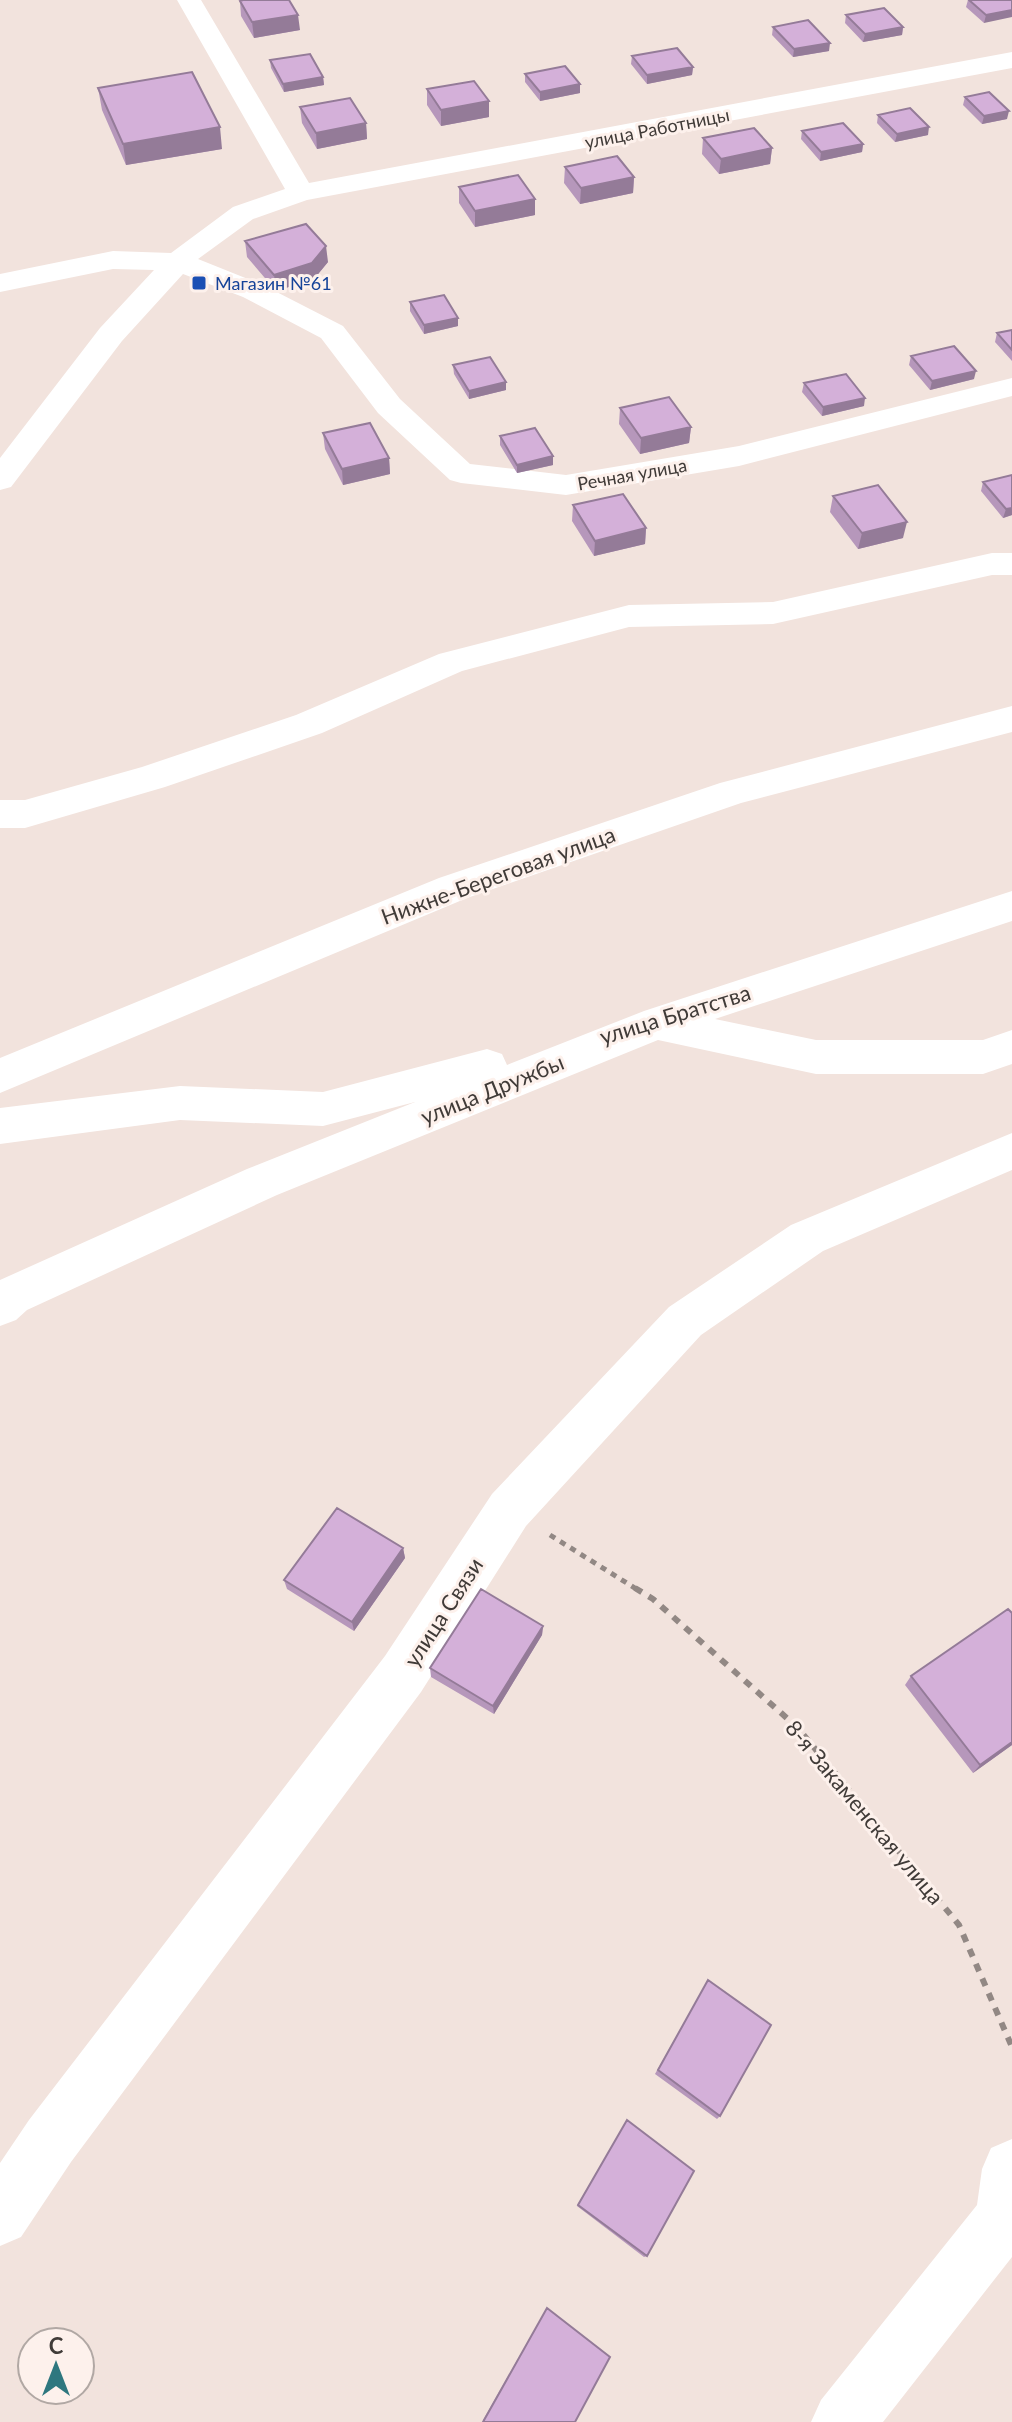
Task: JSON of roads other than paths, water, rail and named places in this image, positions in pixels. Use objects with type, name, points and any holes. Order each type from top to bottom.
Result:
[{"type":"street","points":[[189,0],[301,193]]},
{"type":"street","name":"улица Работницы","points":[[0,480],[119,326],[179,262],[244,212],[301,193],[1012,60]]},
{"type":"street","name":"Речная улица","points":[[0,283],[113,260],[179,262],[253,291],[332,332],[389,406],[461,473],[566,485],[739,456],[1012,387]]},
{"type":"street","points":[[0,814],[25,814],[152,778],[309,724],[451,662],[629,616],[773,613],[992,564],[1012,564]]},
{"type":"street","name":"Нижне-Береговая улица","points":[[0,1076],[453,888],[733,792],[1012,719]]},
{"type":"street","name":"улица Братства","points":[[0,1126],[180,1103],[323,1109],[656,1023],[1012,906]]},
{"type":"street","points":[[656,1023],[816,1057],[983,1057],[1012,1047]]},
{"type":"street","name":"улица Дружбы","points":[[0,1306],[11,1296],[262,1182],[656,1023]]},
{"type":"street","name":"улица Связи","points":[[0,2216],[50,2141],[403,1674],[509,1510],[685,1321],[807,1238],[1012,1151]]},
{"type":"street","points":[[843,2422],[1010,2205]]},
{"type":"place","name":"Магазин №61","points":[[199,283]]}]
